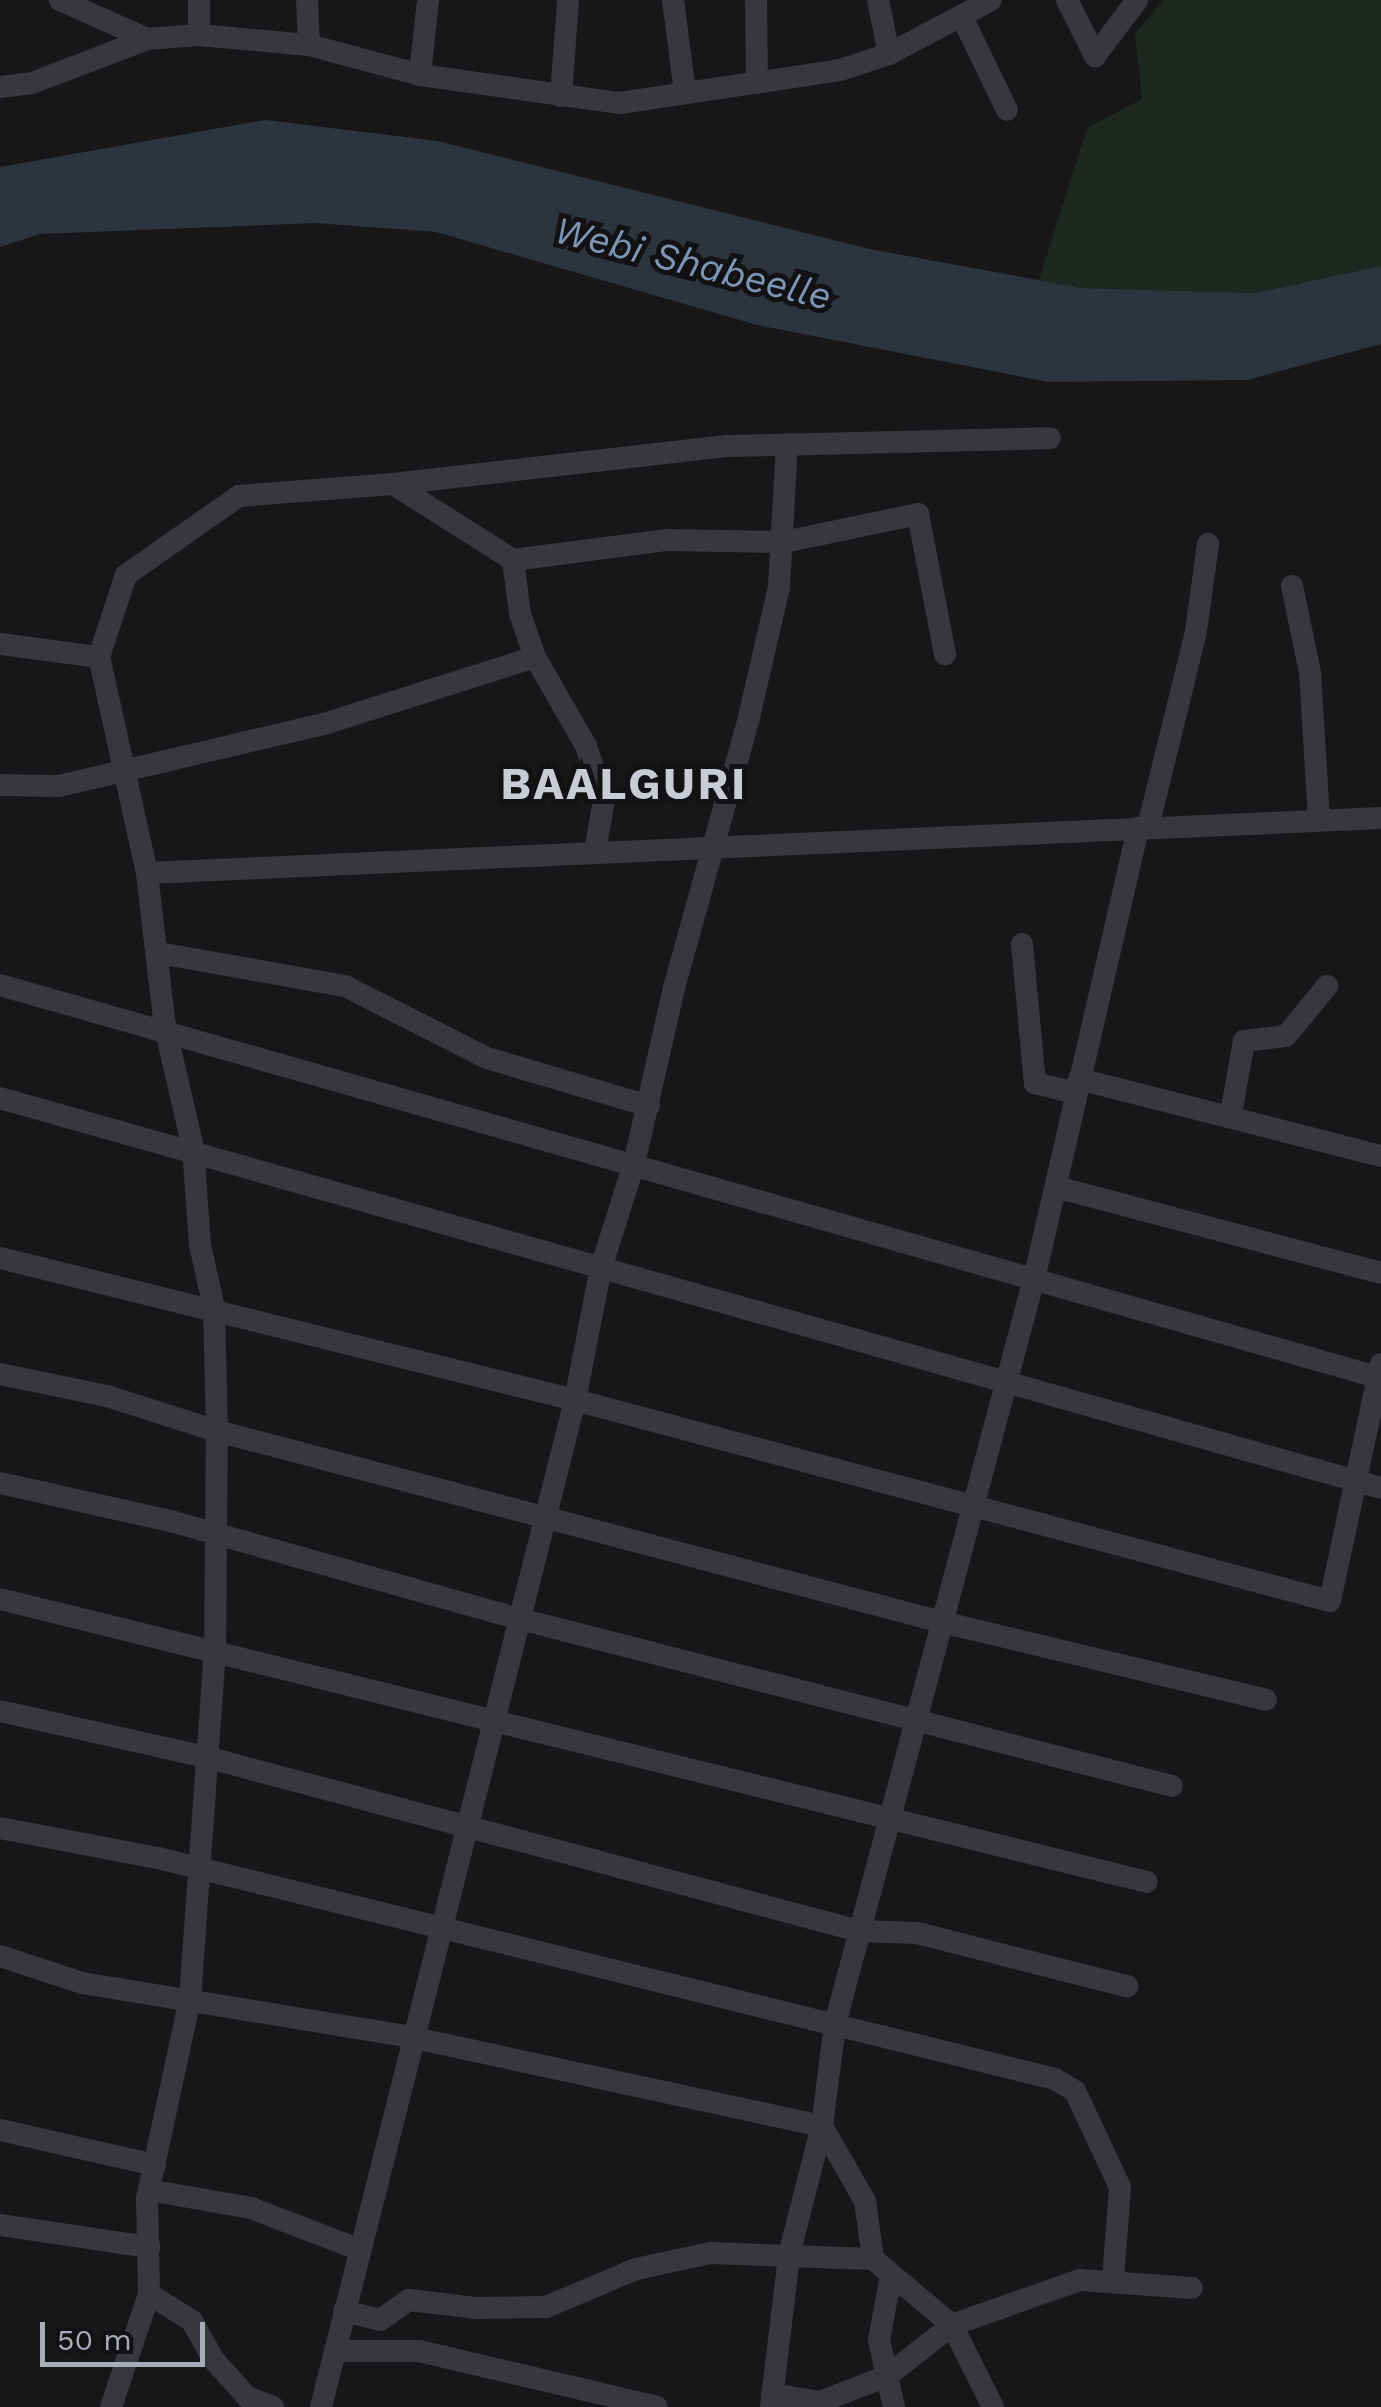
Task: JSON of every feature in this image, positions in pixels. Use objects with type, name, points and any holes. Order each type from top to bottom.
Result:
[{"type":"street","points":[[199,0],[199,35]]},
{"type":"street","points":[[307,0],[308,46]]},
{"type":"street","points":[[420,76],[428,0]]},
{"type":"street","points":[[561,96],[568,0]]},
{"type":"street","points":[[672,0],[685,92]]},
{"type":"street","points":[[756,0],[756,83]]},
{"type":"street","points":[[878,0],[889,54]]},
{"type":"street","points":[[0,87],[32,83],[147,38],[199,35],[308,46],[420,76],[620,103],[756,83],[794,82],[889,54],[990,0]]},
{"type":"street","points":[[1066,0],[1096,56],[1138,0]]},
{"type":"street","points":[[73,2],[147,38]]},
{"type":"street","points":[[962,17],[1007,110]]},
{"type":"street","points":[[110,2407],[149,2294],[149,2190],[190,1998],[202,1874],[215,1652],[217,1431],[214,1308],[200,1245],[192,1148],[165,1027],[147,873],[99,657],[126,575],[239,496],[393,484],[512,466],[787,444],[1050,438]]},
{"type":"street","points":[[321,2407],[410,2036],[495,1722],[516,1618],[574,1400],[601,1268],[634,1164],[714,844],[784,542],[787,444]]},
{"type":"street","points":[[393,484],[513,560],[666,540],[784,542],[918,514],[945,654]]},
{"type":"street","points":[[1192,2288],[1080,2280],[952,2325],[887,2376],[820,2402],[772,2401],[789,2255],[822,2126],[835,2024],[1035,1275],[1078,1086],[1196,631],[1208,544]]},
{"type":"street","points":[[513,560],[520,614],[536,657],[586,746],[604,800],[594,851]]},
{"type":"street","points":[[1292,586],[1310,672],[1319,821]]},
{"type":"street","points":[[0,644],[99,657]]},
{"type":"street","points":[[0,785],[59,786],[327,723],[536,657]]},
{"type":"street","points":[[147,873],[714,844],[1381,818]]},
{"type":"street","points":[[1022,944],[1035,1083],[1078,1086],[1232,1114],[1381,1156]]},
{"type":"street","points":[[159,952],[345,986],[487,1058],[649,1106]]},
{"type":"street","points":[[0,985],[165,1027],[233,1055],[1380,1373],[1330,1601],[574,1400],[0,1258]]},
{"type":"street","points":[[1232,1114],[1244,1041],[1286,1036],[1327,986]]},
{"type":"street","points":[[0,1098],[192,1148],[1003,1385],[1381,1488]]},
{"type":"street","points":[[1056,1187],[1381,1273]]},
{"type":"street","points":[[0,1374],[108,1396],[217,1431],[544,1514],[942,1622],[1266,1700]]},
{"type":"street","points":[[0,1482],[1172,1786]]},
{"type":"street","points":[[0,1598],[1147,1882]]},
{"type":"street","points":[[0,1711],[206,1757],[859,1931],[918,1933],[1127,1986]]},
{"type":"street","points":[[0,1828],[158,1858],[202,1874],[1055,2078],[1075,2090],[1120,2187],[1113,2280]]},
{"type":"street","points":[[0,1956],[82,1982],[410,2036],[822,2126],[865,2201],[873,2259],[952,2325],[993,2407]]},
{"type":"street","points":[[0,2130],[155,2165]]},
{"type":"street","points":[[149,2190],[252,2208],[358,2248]]},
{"type":"street","points":[[0,2226],[149,2247]]},
{"type":"street","points":[[344,2312],[380,2320],[409,2300],[476,2308],[546,2307],[636,2268],[710,2253],[873,2259]]},
{"type":"street","points":[[891,2276],[879,2340],[894,2407]]},
{"type":"street","points":[[149,2294],[192,2321],[213,2359],[247,2397],[272,2407]]},
{"type":"street","points":[[335,2350],[420,2351],[657,2407]]},
{"type":"shaded area","points":[[1164,0],[1381,0],[1381,266],[1255,293],[1081,288],[1039,280],[1087,128],[1142,99],[1135,33]]},
{"type":"water","name":"Webi Shabeelle","points":[[265,120],[438,141],[870,249],[1081,288],[1255,293],[1381,266],[1381,344],[1247,380],[1048,382],[757,325],[436,232],[316,223],[40,234],[0,247],[0,167]]},
{"type":"district","name":"BAALGURI","points":[[624,784]]}]
